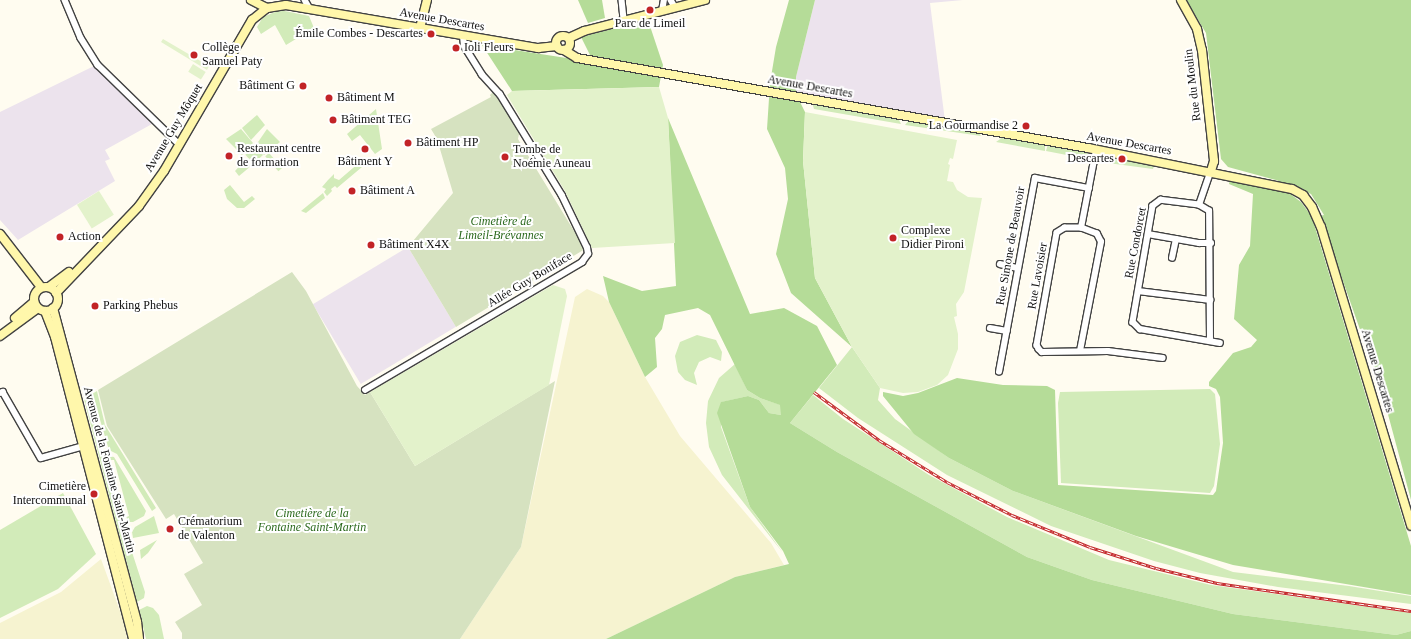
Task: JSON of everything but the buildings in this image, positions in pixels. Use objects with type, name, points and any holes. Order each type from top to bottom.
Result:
[{"type":"main road","points":[[252,0],[262,9]]},
{"type":"main road","points":[[420,28],[427,0]]},
{"type":"main road","points":[[565,45],[624,20],[662,11],[673,4],[705,0]]},
{"type":"main road","name":"Rue du Moulin","points":[[1181,0],[1197,29],[1202,50],[1214,161],[1210,171]]},
{"type":"main road","name":"Avenue Descartes","points":[[262,9],[280,5],[299,7],[538,48],[565,45],[577,58],[1096,150],[1282,185],[1303,196],[1312,207],[1321,227],[1411,526]]},
{"type":"main road","name":"Avenue Guy Môquet","points":[[150,189],[176,141],[250,19],[262,9]]},
{"type":"main road","name":"Avenue Guy Môquet","points":[[56,293],[82,264],[127,221],[164,171],[262,9]]},
{"type":"main road","points":[[0,234],[45,287],[56,293],[58,299],[53,308],[38,304],[0,330]]},
{"type":"main road","name":"Avenue de la Fontaine Saint-Martin","points":[[0,242],[32,284],[38,304],[55,337],[87,446]]},
{"type":"main road","name":"Avenue Guy Môquet","points":[[38,304],[45,287],[82,264]]},
{"type":"main road","points":[[0,336],[38,304]]},
{"type":"main road","name":"Avenue de la Fontaine Saint-Martin","points":[[53,308],[87,446],[133,607],[139,639]]},
{"type":"main road","name":"Avenue de la Fontaine Saint-Martin","points":[[94,472],[133,639]]},
{"type":"main road","points":[[120,585],[127,605],[133,607]]},
{"type":"street","points":[[65,0],[81,38],[98,65],[176,141]]},
{"type":"street","points":[[305,0],[310,9]]},
{"type":"street","points":[[622,0],[624,20]]},
{"type":"street","points":[[662,11],[664,0]]},
{"type":"street","name":"Allée Guy Boniface","points":[[365,390],[582,262],[588,254],[587,248],[562,196],[500,95],[482,75],[464,46],[462,36]]},
{"type":"street","points":[[1096,150],[1081,228],[1097,234],[1102,242],[1080,351],[1108,351],[1163,358]]},
{"type":"street","points":[[1210,171],[1199,205],[1209,211],[1211,243],[1210,341]]},
{"type":"street","name":"Rue Simone de Beauvoir","points":[[999,372],[1035,178],[1089,188]]},
{"type":"street","name":"Rue Condorcet","points":[[1199,205],[1166,199],[1156,202],[1148,234],[1133,318],[1136,326],[1220,343]]},
{"type":"street","name":"Rue Lavoisier","points":[[1080,351],[1042,352],[1037,345],[1057,233],[1065,228],[1081,228]]},
{"type":"street","points":[[1148,234],[1211,243]]},
{"type":"street","points":[[1172,258],[1176,239]]},
{"type":"street","points":[[1000,264],[1018,268]]},
{"type":"street","points":[[1138,291],[1210,300]]},
{"type":"street","points":[[990,328],[1007,331]]},
{"type":"street","points":[[0,393],[3,392],[41,458],[87,446]]},
{"type":"shaded area","points":[[815,0],[963,0],[930,3],[945,121],[796,94],[796,77]]},
{"type":"shaded area","points":[[94,66],[152,124],[105,150],[110,159],[105,161],[115,181],[18,240],[0,220],[0,112]]},
{"type":"shaded area","points":[[408,247],[456,327],[361,384],[313,304]]},
{"type":"shaded area","points":[[587,289],[603,296],[609,302],[645,377],[680,436],[771,543],[784,565],[735,577],[606,639],[460,639],[521,547],[575,297]]},
{"type":"shaded area","points":[[101,559],[124,622],[127,639],[0,639],[0,623],[61,592]]},
{"type":"green space","points":[[578,0],[602,0],[605,18],[588,23]]},
{"type":"green space","points":[[789,0],[815,0],[796,77],[796,94],[805,112],[803,161],[815,278],[852,347],[791,293],[776,254],[788,199],[785,168],[767,129],[770,83],[776,47]]},
{"type":"green space","points":[[1186,0],[1411,0],[1411,500],[1382,392],[1320,216],[1324,215],[1311,194],[1276,180],[1228,167],[1221,159],[1206,33]]},
{"type":"green space","points":[[280,10],[309,16],[314,28],[286,45],[275,25],[261,34],[257,27],[263,17]]},
{"type":"green space","points":[[648,20],[663,65],[659,87],[512,91],[482,45],[573,59],[590,55],[581,37]]},
{"type":"green space","points":[[163,39],[209,66],[207,70],[161,42]]},
{"type":"green space","points":[[193,64],[206,72],[201,80],[188,72]]},
{"type":"green space","points":[[659,87],[668,118],[675,243],[592,248],[565,191],[507,95],[512,91]]},
{"type":"green space","name":"Cimetière de Limeil-Brévannes","points":[[494,91],[520,129],[518,139],[585,249],[456,327],[408,247],[453,193],[437,139],[431,129],[491,97],[490,95]]},
{"type":"green space","points":[[812,102],[898,118],[901,124],[814,109]]},
{"type":"green space","points":[[376,109],[382,149],[375,154],[360,135],[352,141],[347,134]]},
{"type":"green space","name":"Complexe Didier Pironi","points":[[805,112],[957,140],[953,159],[950,158],[948,164],[950,165],[947,181],[953,182],[957,190],[968,197],[982,198],[964,292],[956,304],[957,316],[954,317],[958,334],[958,349],[948,375],[937,385],[918,392],[903,393],[880,388],[852,347],[815,278],[803,161]]},
{"type":"green space","points":[[257,115],[265,125],[251,140],[242,128]]},
{"type":"green space","points":[[668,118],[750,314],[784,308],[817,326],[837,365],[790,423],[837,452],[1027,557],[1092,580],[1233,614],[1396,635],[1411,631],[1411,639],[606,639],[735,577],[789,564],[783,551],[750,507],[717,413],[721,402],[748,396],[759,400],[769,413],[781,415],[780,405],[760,398],[747,390],[710,315],[698,308],[665,315],[662,329],[655,338],[657,367],[645,377],[609,302],[603,276],[642,291],[676,286]]},
{"type":"green space","points":[[909,120],[978,132],[981,136],[905,125]]},
{"type":"green space","points":[[241,129],[253,143],[242,155],[226,139]]},
{"type":"green space","points":[[267,129],[280,142],[264,155],[256,145]]},
{"type":"green space","points":[[1003,137],[1045,144],[1045,151],[996,142]]},
{"type":"green space","points":[[1048,144],[1084,151],[1091,156],[1077,157],[1046,151]]},
{"type":"green space","points":[[255,146],[263,155],[253,164],[245,155]]},
{"type":"green space","points":[[269,153],[282,168],[278,171],[265,156]]},
{"type":"green space","points":[[1105,155],[1154,166],[1153,169],[1108,163],[1099,157]]},
{"type":"green space","points":[[246,159],[251,166],[239,176],[235,171]]},
{"type":"green space","points":[[360,162],[362,167],[337,188],[335,186],[331,189],[332,191],[327,196],[324,192],[326,189],[322,187],[328,180],[334,174],[334,178],[339,180]]},
{"type":"green space","points":[[1230,179],[1285,190],[1301,202],[1312,217],[1411,546],[1411,595],[1233,565],[1136,536],[1013,491],[949,458],[914,434],[883,396],[883,392],[903,396],[918,393],[957,378],[1003,385],[1047,386],[1055,390],[1058,485],[1213,495],[1216,491],[1223,443],[1220,397],[1216,389],[1209,386],[1209,382],[1233,353],[1251,347],[1257,340],[1234,319],[1239,265],[1250,246],[1253,194],[1229,184]]},
{"type":"green space","points":[[230,185],[244,202],[252,196],[255,199],[244,208],[237,208],[227,199],[224,190]]},
{"type":"green space","points":[[99,191],[114,215],[92,229],[77,205]]},
{"type":"green space","points":[[323,193],[325,198],[306,213],[301,211]]},
{"type":"green space","name":"Cimetière de la Fontaine Saint-Martin","points":[[292,272],[306,291],[357,386],[365,395],[370,392],[415,466],[555,381],[521,547],[460,639],[182,639],[182,633],[175,622],[202,605],[184,574],[203,563],[174,514],[166,519],[107,426],[98,390]]},
{"type":"green space","points":[[553,285],[565,289],[567,296],[549,385],[415,466],[370,392]]},
{"type":"green space","points":[[697,335],[716,340],[722,352],[721,361],[710,357],[699,362],[694,373],[697,385],[685,380],[678,372],[675,356],[680,342]]},
{"type":"green space","points":[[852,347],[880,388],[878,400],[895,419],[949,458],[1013,491],[1233,572],[1349,586],[1411,596],[1411,604],[1278,587],[1200,573],[1154,561],[1051,526],[947,475],[858,418],[819,388]]},
{"type":"green space","points":[[735,364],[747,390],[760,398],[781,405],[781,415],[769,413],[759,400],[748,396],[722,402],[721,427],[750,507],[783,553],[722,475],[709,447],[706,423],[708,401],[719,378]]},
{"type":"green space","points":[[1210,389],[1215,394],[1220,444],[1214,486],[1210,493],[1061,483],[1058,403],[1060,392]]},
{"type":"green space","points":[[97,391],[105,425],[156,508],[152,511],[117,454],[109,450],[93,396],[89,399],[115,500],[145,592],[144,598],[137,602],[84,399]]},
{"type":"green space","points":[[813,395],[843,419],[929,475],[1007,517],[1109,560],[1211,585],[1411,613],[1411,631],[1396,635],[1233,614],[1092,580],[1027,557],[837,452],[790,423]]},
{"type":"green space","points":[[109,456],[114,457],[146,511],[144,516],[133,522],[129,522],[126,517],[129,516],[114,460],[110,460]]},
{"type":"green space","points":[[63,493],[96,554],[58,589],[0,618],[0,530]]},
{"type":"green space","points":[[154,516],[159,533],[133,538],[132,532],[135,527]]},
{"type":"green space","points":[[157,540],[148,553],[141,559],[140,550]]},
{"type":"green space","points":[[147,606],[153,608],[159,615],[164,639],[146,639],[139,610]]},
{"type":"railway","points":[[814,392],[879,440],[947,482],[1012,515],[1090,547],[1156,568],[1217,583],[1411,611]]},
{"type":"place","name":"Parc de Limeil","points":[[650,10]]},
{"type":"place","name":"Émile Combes - Descartes","points":[[431,34]]},
{"type":"place","name":"Ioli Fleurs","points":[[456,48]]},
{"type":"place","name":"Collège Samuel Paty","points":[[194,55]]},
{"type":"place","name":"Bâtiment G","points":[[303,86]]},
{"type":"place","name":"Bâtiment M","points":[[329,98]]},
{"type":"place","name":"Bâtiment TEG","points":[[333,120]]},
{"type":"place","name":"La Gourmandise 2","points":[[1026,126]]},
{"type":"place","name":"Bâtiment HP","points":[[408,143]]},
{"type":"place","name":"Bâtiment Y","points":[[365,149]]},
{"type":"place","name":"Restaurant centre de formation","points":[[229,156]]},
{"type":"place","name":"Tombe de Noémie Auneau","points":[[505,157]]},
{"type":"place","name":"Descartes","points":[[1122,159]]},
{"type":"place","name":"Bâtiment A","points":[[352,191]]},
{"type":"place","name":"Action","points":[[60,237]]},
{"type":"place","name":"Complexe Didier Pironi","points":[[893,238]]},
{"type":"place","name":"Bâtiment X4X","points":[[371,245]]},
{"type":"place","name":"Parking Phebus","points":[[95,306]]},
{"type":"place","name":"Cimetière Intercommunal","points":[[94,494]]},
{"type":"place","name":"Crématorium de Valenton","points":[[170,529]]}]
